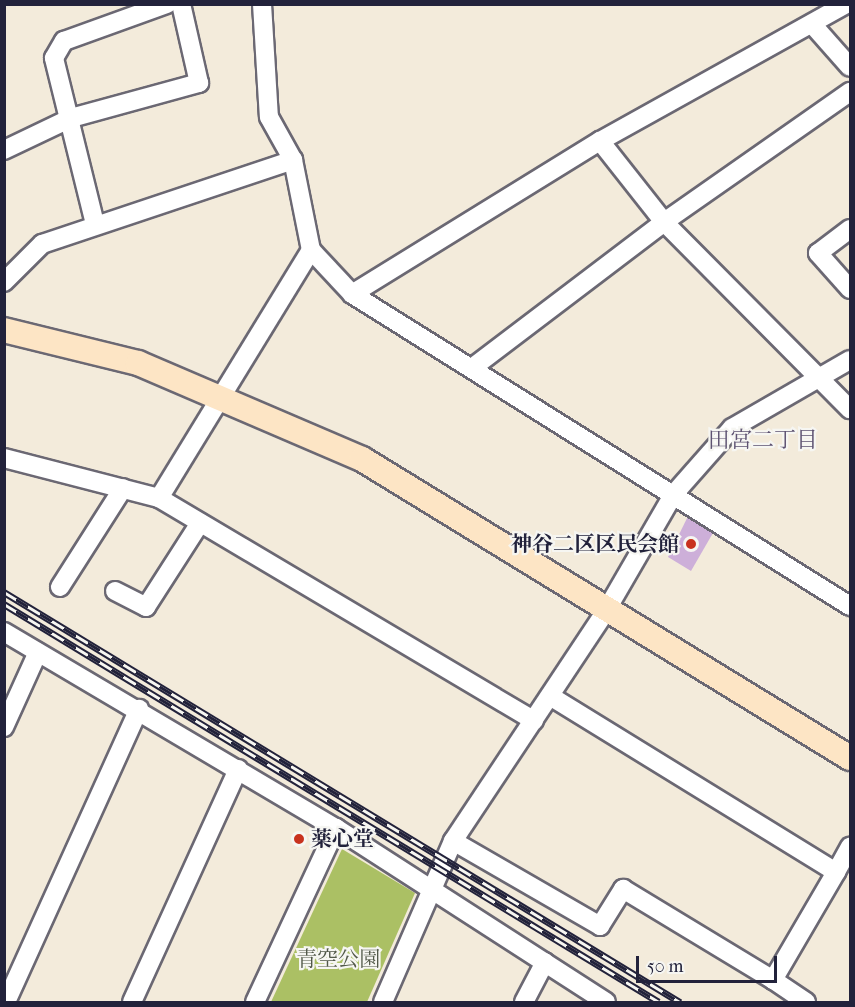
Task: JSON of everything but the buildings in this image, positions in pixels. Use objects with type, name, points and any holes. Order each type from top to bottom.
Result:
[{"type":"street","points":[[95,224],[71,118],[54,58],[64,41],[167,4]]},
{"type":"street","points":[[4,150],[71,118],[199,83],[181,4]]},
{"type":"street","points":[[262,4],[269,117],[293,160],[311,250],[352,294],[850,606]]},
{"type":"street","points":[[352,294],[600,141],[846,4]]},
{"type":"street","points":[[812,24],[850,67]]},
{"type":"street","points":[[472,368],[664,222],[850,92]]},
{"type":"street","points":[[600,141],[664,222],[850,409]]},
{"type":"street","points":[[4,282],[42,244],[95,224],[293,160]]},
{"type":"street","points":[[850,229],[818,253],[850,289]]},
{"type":"street","points":[[159,498],[311,250]]},
{"type":"street","points":[[4,330],[138,363],[221,394],[362,459],[850,758]]},
{"type":"street","points":[[383,1002],[434,890],[453,841],[607,609],[673,495],[732,428],[821,379],[850,360]]},
{"type":"street","points":[[4,458],[159,498],[534,721]]},
{"type":"street","points":[[60,587],[123,489]]},
{"type":"street","points":[[115,591],[146,607],[200,523]]},
{"type":"street","points":[[4,632],[336,828],[606,1002]]},
{"type":"street","points":[[4,727],[38,652]]},
{"type":"street","points":[[550,696],[836,872]]},
{"type":"street","points":[[6,1002],[139,710]]},
{"type":"street","points":[[132,1002],[238,769]]},
{"type":"street","points":[[255,1002],[336,828]]},
{"type":"street","points":[[453,841],[600,926],[623,889],[806,1002]]},
{"type":"street","points":[[773,980],[850,847]]},
{"type":"street","points":[[524,1002],[545,962]]},
{"type":"green space","name":"青空公園","points":[[342,849],[415,893],[367,1002],[271,1002]]},
{"type":"railway","points":[[4,592],[680,1002]]},
{"type":"railway","points":[[4,604],[659,1002]]},
{"type":"place","name":"神谷二区区民会館","points":[[691,544]]},
{"type":"place","name":"薬心堂","points":[[299,839]]},
{"type":"district","name":"田宮二丁目","points":[[763,441]]}]
